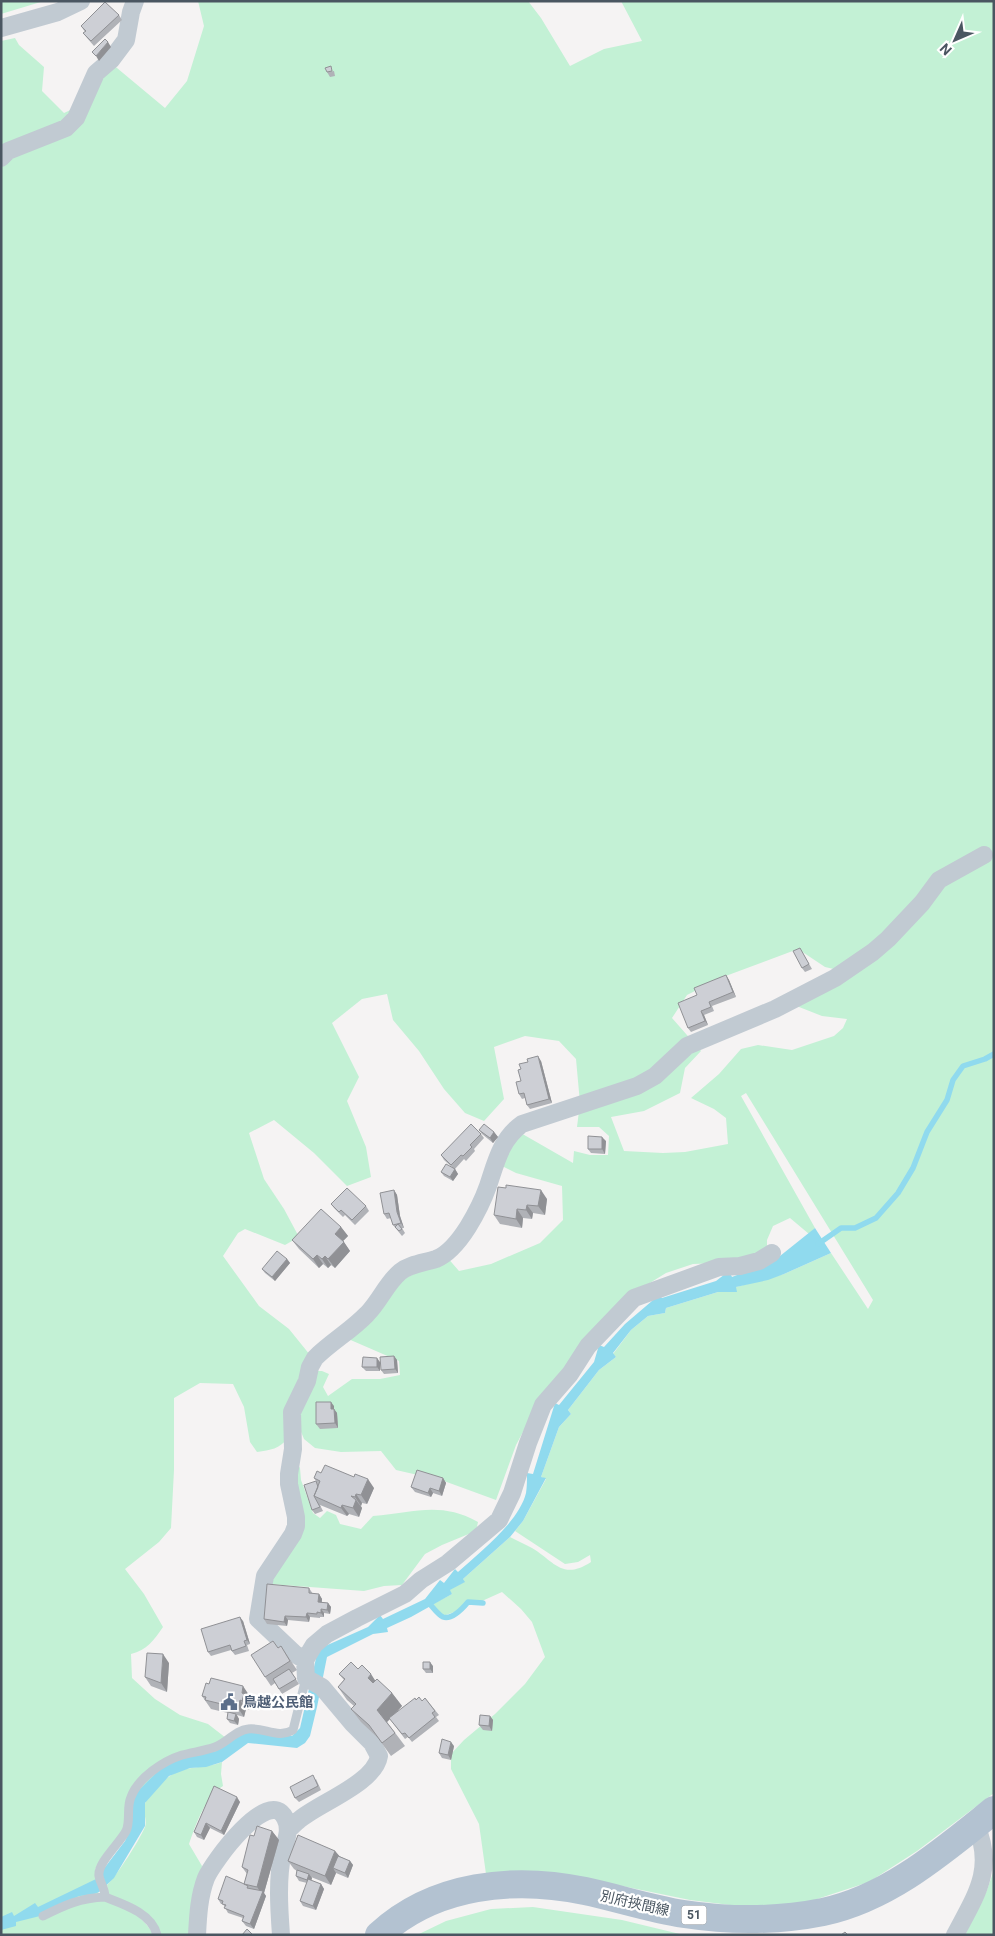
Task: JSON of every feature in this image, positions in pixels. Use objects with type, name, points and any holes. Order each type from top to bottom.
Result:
[{"type":"main road","name":"別府挾間線","points":[[379,1935],[397,1920],[432,1901],[474,1888],[502,1885],[538,1884],[562,1887],[683,1914],[718,1918],[769,1918],[825,1911],[860,1900],[894,1884],[985,1817]]},
{"type":"street","points":[[1,28],[58,12],[81,1]]},
{"type":"street","points":[[1,158],[8,151],[66,128],[76,118],[96,73],[111,60],[126,40],[135,1]]},
{"type":"street","points":[[288,1830],[300,1819],[327,1804],[362,1779],[376,1766],[378,1761],[378,1751],[372,1743],[313,1682],[305,1660],[295,1654],[258,1619],[265,1576],[293,1534],[296,1526],[289,1474],[293,1449],[292,1412],[307,1381],[310,1367],[315,1358],[366,1316],[401,1271],[437,1258],[454,1245],[467,1229],[478,1210],[498,1154],[515,1129],[522,1124],[637,1086],[655,1076],[687,1046],[776,1009],[835,978],[873,952],[893,934],[922,903],[939,880],[984,855]]},
{"type":"street","points":[[305,1660],[314,1645],[328,1634],[405,1594],[421,1580],[448,1563],[499,1520],[512,1493],[528,1443],[544,1405],[570,1374],[588,1346],[634,1298],[719,1267],[740,1266],[759,1261],[772,1253]]},
{"type":"street","points":[[197,1935],[201,1897],[212,1866],[245,1827],[262,1813],[273,1810],[279,1811],[284,1816],[288,1830],[282,1854],[279,1890],[281,1935]]},
{"type":"street","points":[[956,1935],[970,1908],[984,1873],[985,1853],[983,1841],[985,1817]]},
{"type":"lane","points":[[156,1935],[155,1928],[142,1915],[105,1893],[99,1876],[101,1865],[127,1828],[127,1806],[133,1791],[155,1769],[182,1755],[218,1746],[248,1728],[278,1733],[287,1733],[293,1730],[313,1682]]},
{"type":"lane","points":[[43,1916],[75,1901],[105,1893]]},
{"type":"green space","points":[[1,1],[44,1],[1,14]]},
{"type":"green space","points":[[198,1],[528,1],[541,18],[570,66],[604,49],[642,41],[621,1],[994,1],[994,1793],[917,1851],[869,1882],[814,1900],[775,1907],[746,1907],[690,1900],[617,1885],[486,1874],[479,1824],[451,1769],[451,1754],[525,1684],[545,1657],[532,1622],[502,1592],[482,1601],[467,1602],[457,1611],[443,1616],[433,1604],[452,1594],[449,1590],[464,1582],[463,1579],[510,1537],[532,1548],[559,1567],[565,1569],[573,1570],[591,1562],[590,1555],[578,1562],[565,1564],[515,1531],[523,1521],[546,1479],[541,1477],[559,1427],[571,1414],[568,1410],[599,1370],[616,1357],[613,1354],[631,1330],[648,1316],[665,1313],[666,1308],[718,1292],[736,1292],[736,1287],[784,1274],[831,1253],[868,1309],[873,1300],[746,1093],[741,1096],[815,1228],[809,1234],[790,1218],[773,1226],[767,1240],[767,1249],[750,1257],[719,1263],[693,1264],[666,1273],[632,1294],[540,1400],[516,1445],[496,1500],[444,1481],[396,1470],[381,1451],[341,1452],[315,1448],[304,1439],[297,1422],[313,1371],[322,1371],[329,1374],[323,1387],[328,1396],[352,1379],[380,1379],[400,1375],[399,1361],[346,1338],[397,1283],[446,1256],[459,1271],[491,1264],[540,1243],[563,1220],[562,1186],[516,1173],[498,1164],[519,1132],[573,1163],[574,1151],[590,1155],[608,1155],[609,1136],[599,1127],[577,1127],[580,1103],[576,1059],[559,1041],[525,1036],[494,1047],[504,1099],[484,1121],[465,1113],[444,1089],[419,1051],[393,1020],[387,994],[362,999],[332,1023],[359,1077],[347,1101],[366,1147],[371,1177],[347,1186],[314,1153],[274,1120],[249,1133],[264,1179],[284,1209],[299,1237],[285,1245],[245,1229],[238,1233],[223,1256],[259,1306],[289,1329],[310,1355],[288,1438],[281,1445],[266,1451],[257,1452],[250,1442],[244,1407],[233,1384],[200,1383],[174,1398],[174,1470],[171,1528],[159,1542],[125,1569],[144,1594],[163,1627],[146,1647],[131,1654],[132,1678],[155,1699],[180,1715],[208,1724],[226,1738],[217,1744],[175,1755],[100,1860],[95,1871],[99,1899],[131,1911],[143,1921],[154,1935],[1,1935],[1,41],[15,38],[19,45],[44,67],[42,91],[64,113],[79,106],[111,63],[165,108],[187,81],[204,26]],"holes":[[[798,949],[825,967],[851,973],[794,1005],[822,1016],[847,1019],[843,1028],[834,1036],[792,1050],[758,1045],[741,1049],[719,1074],[691,1098],[714,1109],[726,1118],[728,1144],[685,1152],[624,1151],[611,1117],[644,1111],[680,1093],[685,1068],[701,1051],[672,1018],[687,995],[723,977]]]},
{"type":"green space","points":[[295,1460],[300,1468],[301,1480],[313,1513],[320,1518],[327,1511],[336,1515],[340,1524],[361,1529],[373,1516],[439,1510],[464,1516],[478,1522],[476,1531],[425,1554],[402,1585],[384,1586],[364,1591],[269,1584],[285,1553]]},
{"type":"green space","points":[[222,1762],[223,1786],[206,1804],[189,1844],[202,1866],[190,1935],[159,1935],[157,1926],[109,1897],[107,1885],[122,1866],[142,1833],[146,1825],[145,1804],[158,1785],[166,1778],[182,1770]]},
{"type":"green space","points":[[994,1870],[994,1935],[965,1935],[987,1890]]},
{"type":"green space","points":[[533,1907],[622,1920],[684,1935],[417,1935],[446,1921],[491,1909]]},
{"type":"water","points":[[815,1228],[831,1253],[768,1280],[736,1287],[737,1292],[718,1292],[666,1308],[665,1313],[648,1316],[631,1330],[613,1353],[616,1357],[599,1370],[568,1410],[571,1414],[559,1427],[541,1477],[546,1478],[523,1521],[510,1537],[463,1579],[465,1582],[450,1590],[452,1594],[387,1628],[388,1632],[373,1634],[327,1657],[310,1736],[305,1743],[297,1748],[248,1743],[222,1762],[206,1767],[190,1768],[169,1776],[145,1803],[145,1826],[114,1878],[99,1892],[92,1895],[79,1896],[40,1916],[16,1922],[16,1926],[1,1930],[1,1917],[12,1912],[14,1916],[35,1903],[38,1907],[96,1879],[125,1841],[130,1830],[134,1795],[161,1768],[185,1757],[216,1751],[248,1732],[292,1736],[300,1728],[317,1654],[323,1647],[368,1627],[380,1615],[383,1619],[425,1599],[440,1580],[444,1583],[455,1569],[458,1572],[487,1546],[507,1526],[522,1504],[526,1493],[527,1473],[533,1474],[555,1403],[559,1405],[594,1362],[599,1345],[604,1347],[625,1324],[659,1295],[662,1298],[716,1281],[729,1271],[732,1277],[775,1260]]},
{"type":"building","points":[[105,2],[119,15],[91,41],[83,33],[86,31],[81,26]]},
{"type":"building","points":[[105,39],[108,42],[96,56],[92,52]]},
{"type":"building","points":[[331,66],[332,71],[327,72],[325,68]]},
{"type":"building","points":[[800,948],[809,964],[802,968],[793,951]]},
{"type":"building","points":[[726,975],[733,992],[709,1002],[711,1007],[701,1011],[705,1021],[688,1028],[678,1003],[697,995],[694,988]]},
{"type":"building","points":[[538,1056],[549,1099],[527,1105],[524,1093],[519,1094],[516,1082],[521,1081],[518,1070],[521,1069],[519,1064],[528,1062],[527,1059]]},
{"type":"building","points":[[471,1124],[481,1134],[470,1145],[472,1147],[451,1165],[441,1155]]},
{"type":"building","points":[[484,1124],[494,1132],[490,1138],[479,1130]]},
{"type":"building","points":[[588,1136],[602,1137],[602,1149],[588,1149]]},
{"type":"building","points":[[446,1164],[455,1169],[450,1177],[441,1172]]},
{"type":"building","points":[[506,1185],[541,1190],[538,1206],[527,1205],[526,1210],[517,1209],[516,1219],[494,1215],[498,1187],[506,1188]]},
{"type":"building","points":[[347,1188],[366,1206],[352,1220],[341,1210],[339,1212],[331,1204]]},
{"type":"building","points":[[394,1190],[397,1212],[401,1223],[393,1225],[389,1213],[384,1214],[380,1193]]},
{"type":"building","points":[[321,1209],[341,1227],[335,1234],[344,1242],[328,1259],[325,1256],[322,1259],[317,1255],[313,1259],[292,1240]]},
{"type":"building","points":[[398,1224],[402,1229],[399,1231],[395,1227]]},
{"type":"building","points":[[277,1251],[287,1259],[272,1277],[262,1269]]},
{"type":"building","points":[[394,1356],[395,1369],[381,1370],[380,1357]]},
{"type":"building","points":[[363,1357],[377,1358],[377,1367],[362,1367]]},
{"type":"building","points":[[316,1402],[331,1402],[331,1409],[334,1409],[335,1423],[316,1424]]},
{"type":"building","points":[[325,1465],[354,1477],[355,1474],[368,1479],[361,1495],[351,1496],[356,1500],[353,1508],[342,1505],[341,1508],[314,1496],[320,1481],[314,1478],[317,1471],[321,1473]]},
{"type":"building","points":[[417,1470],[443,1478],[439,1491],[430,1488],[428,1493],[411,1487]]},
{"type":"building","points":[[316,1481],[318,1487],[314,1496],[320,1507],[312,1510],[304,1485]]},
{"type":"building","points":[[267,1584],[309,1588],[309,1593],[319,1594],[318,1602],[328,1603],[327,1610],[321,1609],[321,1613],[317,1612],[317,1614],[307,1613],[306,1617],[285,1616],[284,1622],[264,1619]]},
{"type":"building","points":[[240,1617],[247,1640],[244,1641],[246,1646],[232,1651],[230,1645],[208,1652],[201,1629]]},
{"type":"building","points":[[273,1641],[278,1648],[281,1646],[290,1661],[265,1677],[251,1655]]},
{"type":"building","points":[[147,1653],[163,1654],[161,1683],[145,1677]]},
{"type":"building","points":[[351,1662],[358,1669],[362,1665],[371,1674],[368,1678],[373,1683],[377,1679],[392,1693],[377,1710],[395,1733],[382,1743],[369,1725],[351,1709],[356,1704],[338,1687],[345,1679],[339,1674]]},
{"type":"building","points":[[423,1662],[430,1662],[430,1669],[423,1669]]},
{"type":"building","points":[[289,1669],[296,1679],[279,1689],[273,1679]]},
{"type":"building","points":[[211,1678],[243,1686],[242,1693],[244,1694],[238,1708],[205,1700],[206,1697],[202,1696],[206,1683],[209,1684]]},
{"type":"building","points":[[419,1697],[422,1701],[425,1698],[435,1711],[432,1713],[435,1717],[409,1738],[405,1733],[402,1734],[389,1718]]},
{"type":"building","points":[[228,1712],[236,1714],[234,1721],[227,1719]]},
{"type":"building","points":[[480,1715],[490,1716],[489,1726],[479,1725]]},
{"type":"building","points":[[442,1739],[451,1742],[448,1755],[439,1753]]},
{"type":"building","points":[[313,1775],[318,1786],[295,1798],[290,1787]]},
{"type":"building","points":[[214,1786],[237,1797],[221,1831],[206,1823],[201,1835],[194,1832]]},
{"type":"building","points":[[257,1826],[272,1831],[257,1887],[244,1884],[248,1870],[242,1867],[250,1835],[254,1836]]},
{"type":"building","points":[[298,1835],[335,1851],[325,1876],[288,1861]]},
{"type":"building","points":[[338,1856],[350,1861],[345,1873],[333,1868]]},
{"type":"building","points":[[297,1870],[309,1874],[307,1880],[296,1876]]},
{"type":"building","points":[[226,1876],[248,1886],[247,1888],[263,1891],[250,1924],[242,1921],[244,1916],[224,1908],[226,1905],[222,1904],[223,1901],[218,1899]]},
{"type":"building","points":[[308,1879],[321,1884],[313,1906],[300,1901]]},
{"type":"building","points":[[247,1929],[253,1935],[242,1935]]},
{"type":"waterway","points":[[818,1244],[841,1228],[855,1228],[876,1218],[898,1193],[913,1168],[927,1132],[947,1100],[953,1080],[963,1066],[994,1054]]},
{"type":"waterway","points":[[428,1602],[443,1617],[450,1617],[457,1613],[468,1602],[483,1603]]},
{"type":"place","name":"鳥越公民館","points":[[229,1702]]}]
